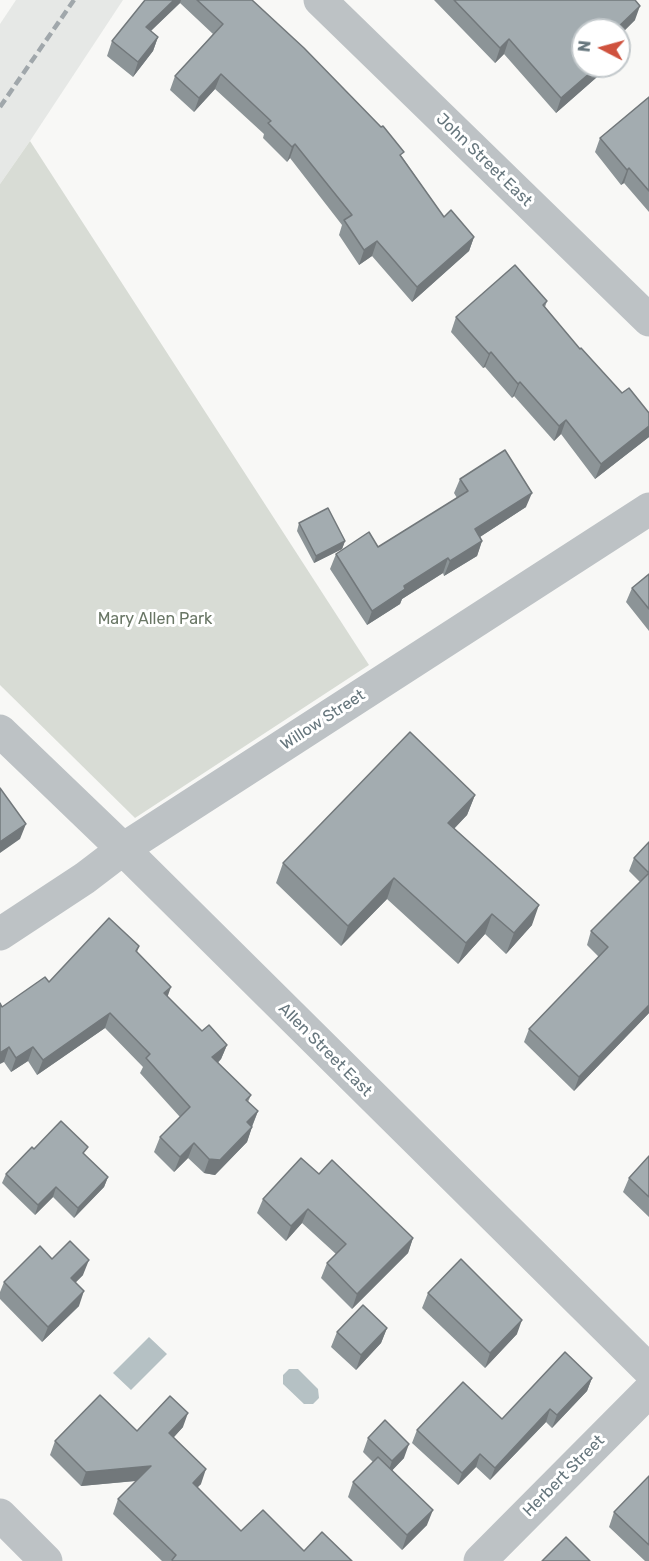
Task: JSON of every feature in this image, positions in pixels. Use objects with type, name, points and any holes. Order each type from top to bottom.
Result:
[{"type":"street","name":"John Street East","points":[[320,0],[649,320]]},
{"type":"street","name":"Willow Street","points":[[0,934],[85,878],[123,849],[649,509]]},
{"type":"street","name":"Allen Street East","points":[[0,731],[123,849],[649,1370]]},
{"type":"street","name":"Herbert Street","points":[[480,1561],[649,1391]]},
{"type":"street","points":[[0,1515],[46,1561]]},
{"type":"shaded area","points":[[16,0],[123,0],[0,184],[0,24]]},
{"type":"shaded area","points":[[149,1337],[167,1354],[131,1390],[113,1373]]},
{"type":"shaded area","points":[[289,1369],[298,1369],[318,1389],[319,1398],[313,1404],[304,1404],[283,1384],[283,1375]]},
{"type":"green space","name":"Mary Allen Park","points":[[30,141],[369,665],[135,818],[0,685],[0,184]]},
{"type":"building","points":[[145,0],[174,0],[146,27],[158,37],[138,62],[112,41]]},
{"type":"building","points":[[197,0],[252,0],[304,48],[381,127],[383,126],[404,152],[400,155],[444,217],[451,210],[474,237],[417,287],[377,241],[364,250],[344,220],[352,215],[295,144],[292,147],[268,123],[271,121],[221,74],[199,98],[175,76],[223,24]]},
{"type":"building","points":[[454,0],[635,0],[640,6],[628,18],[571,18],[571,78],[584,78],[561,98],[509,39],[500,48]]},
{"type":"building","points":[[649,97],[649,191],[629,168],[627,170],[600,138]]},
{"type":"building","points":[[515,265],[547,301],[543,305],[580,349],[622,393],[629,388],[649,413],[649,426],[601,464],[566,420],[559,426],[520,382],[518,384],[491,352],[489,354],[456,317]]},
{"type":"building","points":[[505,450],[532,493],[475,529],[482,541],[450,561],[448,558],[404,586],[405,589],[372,611],[336,554],[369,532],[378,547],[468,491],[460,479]]},
{"type":"building","points":[[328,508],[345,541],[316,556],[299,523]]},
{"type":"building","points":[[649,574],[649,609],[632,588]]},
{"type":"building","points":[[410,732],[475,795],[448,823],[539,905],[514,933],[492,914],[466,943],[394,878],[348,926],[283,863]]},
{"type":"building","points":[[0,788],[26,824],[0,842]]},
{"type":"building","points":[[649,842],[649,873],[634,858]]},
{"type":"building","points":[[649,873],[649,1005],[579,1077],[529,1029],[608,947],[591,931]]},
{"type":"building","points":[[109,918],[139,946],[136,951],[171,987],[164,993],[202,1031],[209,1025],[227,1045],[212,1057],[251,1095],[246,1100],[258,1111],[247,1122],[252,1127],[220,1160],[209,1159],[194,1143],[180,1157],[160,1137],[190,1107],[146,1058],[150,1054],[110,1013],[43,1060],[33,1047],[16,1058],[9,1047],[0,1053],[0,1003],[2,1007],[45,977],[49,982]]},
{"type":"building","points":[[61,1121],[88,1147],[83,1153],[108,1177],[78,1208],[56,1187],[38,1205],[6,1174]]},
{"type":"building","points":[[649,1156],[649,1197],[629,1178]]},
{"type":"building","points":[[301,1158],[319,1174],[332,1160],[413,1238],[357,1294],[327,1263],[346,1244],[308,1209],[291,1226],[263,1199]]},
{"type":"building","points":[[70,1241],[89,1260],[71,1278],[84,1291],[48,1327],[4,1282],[40,1246],[52,1259]]},
{"type":"building","points":[[461,1259],[522,1320],[490,1353],[428,1293]]},
{"type":"building","points":[[363,1305],[387,1328],[361,1355],[337,1332]]},
{"type":"building","points":[[565,1352],[592,1378],[557,1415],[550,1409],[495,1468],[480,1454],[462,1473],[417,1430],[463,1382],[502,1419]]},
{"type":"building","points":[[100,1395],[137,1431],[170,1396],[188,1413],[169,1433],[206,1469],[193,1483],[241,1531],[263,1510],[304,1551],[322,1532],[352,1561],[173,1561],[176,1555],[118,1499],[151,1466],[86,1472],[55,1441]]},
{"type":"building","points":[[385,1420],[409,1444],[392,1461],[368,1438]]},
{"type":"building","points":[[378,1457],[433,1510],[407,1535],[353,1482]]},
{"type":"building","points":[[649,1476],[649,1545],[614,1512]]},
{"type":"building","points":[[566,1537],[590,1561],[542,1561]]},
{"type":"railway","points":[[0,107],[74,0]]}]
